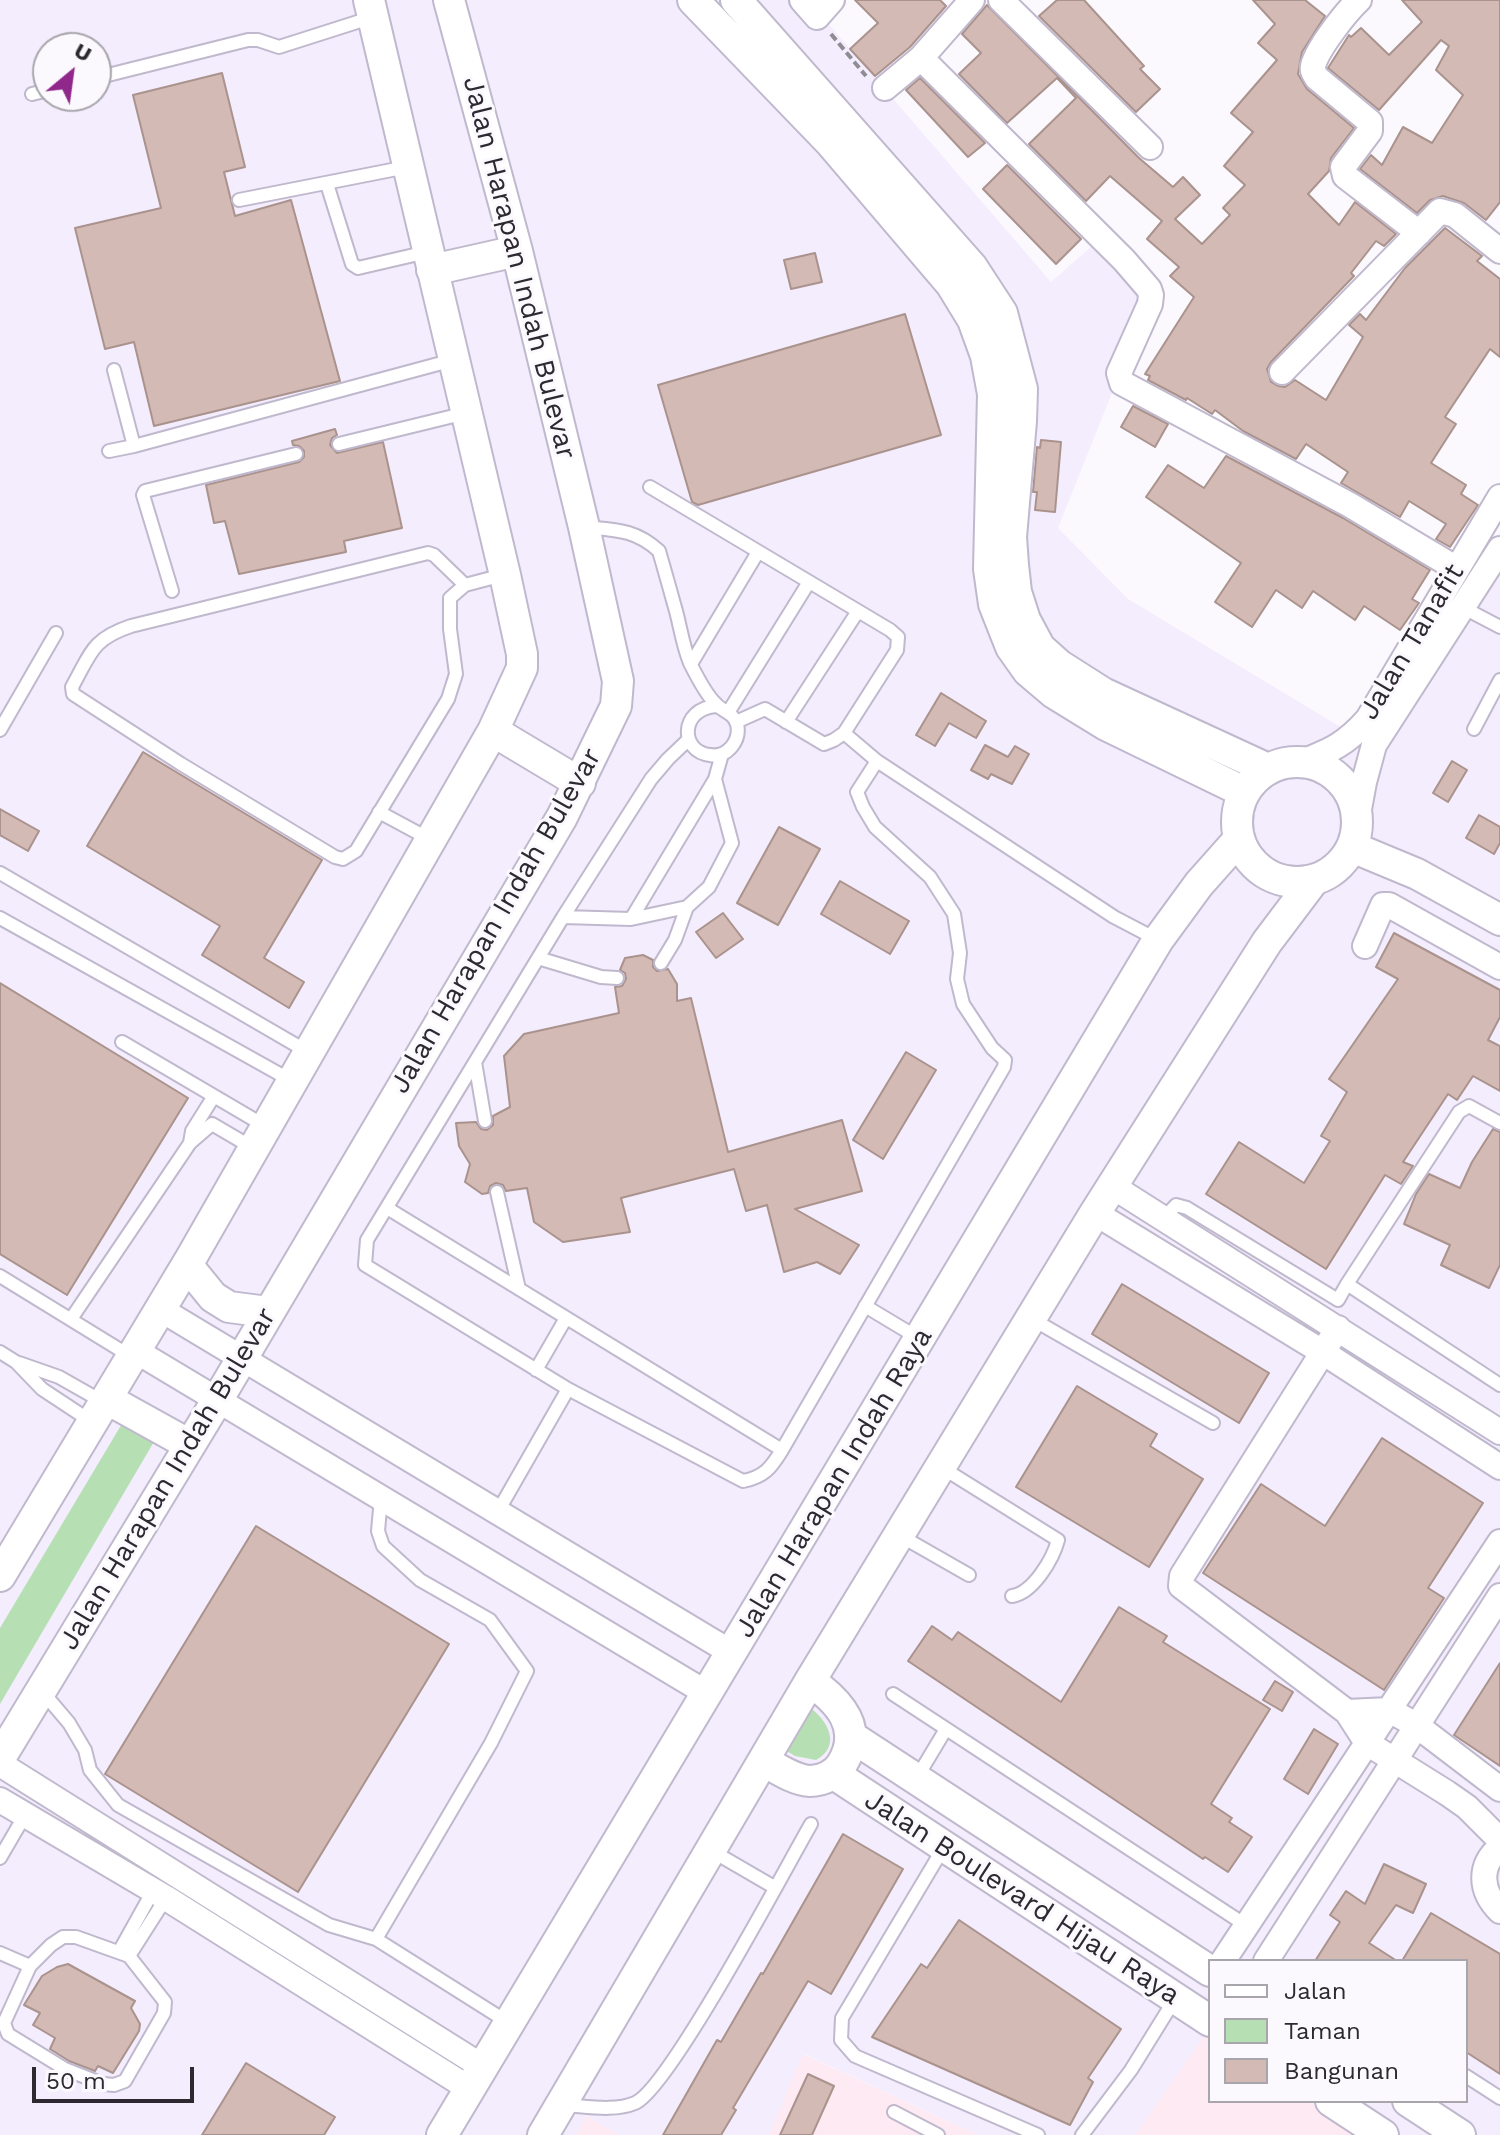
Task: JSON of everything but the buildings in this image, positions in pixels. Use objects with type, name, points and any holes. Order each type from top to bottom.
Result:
[{"type":"street","points":[[693,0],[830,142],[951,284],[973,320],[986,356],[993,394],[989,569],[994,604],[1011,647],[1028,671],[1054,693],[1106,725],[1244,792]]},
{"type":"street","points":[[736,0],[972,267],[1002,313],[1022,389],[1011,537],[1016,592],[1025,620],[1040,648],[1059,665],[1103,693],[1268,769]]},
{"type":"street","points":[[885,88],[921,58],[972,0]]},
{"type":"street","points":[[1001,0],[1150,147]]},
{"type":"street","points":[[1354,2],[1321,50],[1313,72],[1370,122],[1370,131],[1343,167],[1345,176],[1419,233]]},
{"type":"street","name":"Jalan Harapan Indah Bulevar","points":[[0,1761],[218,1399],[580,783],[616,706],[618,681],[584,527],[451,3]]},
{"type":"street","points":[[0,1576],[187,1265],[431,840],[503,736],[522,668],[522,654],[505,575],[453,360],[436,263],[407,167],[371,8]]},
{"type":"street","points":[[921,58],[1124,260],[1149,289],[1150,304],[1119,373],[1122,383],[1350,505],[1457,569]]},
{"type":"street","points":[[1282,372],[1440,211],[1448,212],[1500,251]]},
{"type":"street","points":[[436,263],[513,252]]},
{"type":"street","name":"Jalan Tanafit","points":[[1302,762],[1338,748],[1368,719],[1500,497]]},
{"type":"street","name":"Jalan Tanafit","points":[[1355,834],[1374,745],[1500,549]]},
{"type":"street","points":[[503,736],[580,783]]},
{"type":"street","points":[[543,2135],[810,1681],[1095,1213],[1267,942],[1313,881],[1337,868],[1355,834],[1351,796],[1326,769],[1302,762],[1285,763],[1268,769],[1244,792],[1237,815],[1239,839],[1252,862],[1262,871],[1287,882],[1313,881]]},
{"type":"street","points":[[1355,834],[1417,874],[1500,920]]},
{"type":"street","name":"Jalan Harapan Indah Raya","points":[[442,2135],[1158,940],[1199,884],[1239,839]]},
{"type":"street","points":[[1199,884],[1228,873],[1243,876],[1258,886],[1271,905],[1273,920],[1267,942]]},
{"type":"street","points":[[1365,946],[1378,912],[1383,905],[1389,905],[1500,967]]},
{"type":"street","points":[[1112,1186],[1163,1219],[1335,1317],[1500,1432]]},
{"type":"street","points":[[1095,1213],[1324,1353],[1500,1467]]},
{"type":"street","points":[[187,1265],[213,1297],[229,1307],[268,1312]]},
{"type":"street","points":[[160,1309],[732,1653]]},
{"type":"street","points":[[1335,1317],[1324,1353],[1180,1581],[1185,1590],[1347,1712],[1367,1743],[1467,1807],[1500,1840]]},
{"type":"street","points":[[134,1354],[218,1399],[708,1694]]},
{"type":"street","points":[[101,1408],[190,1445]]},
{"type":"street","points":[[1216,1959],[1247,1926],[1500,1542]]},
{"type":"street","points":[[1273,1956],[1393,1759],[1500,1596]]},
{"type":"street","points":[[764,1761],[784,1772],[812,1781],[834,1774],[850,1751],[852,1737],[845,1716],[833,1697],[810,1681]]},
{"type":"street","points":[[1347,1712],[1389,1710],[1416,1725],[1500,1789]]},
{"type":"street","name":"Jalan Boulevard Hijau Raya","points":[[852,1737],[1208,1965]]},
{"type":"street","points":[[0,1761],[477,2078]]},
{"type":"street","name":"Jalan Boulevard Hijau Raya","points":[[834,1774],[1208,2020]]},
{"type":"street","points":[[0,1800],[477,2078]]},
{"type":"street","points":[[1500,1847],[1491,1855],[1484,1870],[1484,1887],[1490,1901],[1500,1911]]},
{"type":"street","points":[[1176,1999],[1208,1968]]},
{"type":"street","points":[[1334,2103],[1383,2135]]},
{"type":"street","points":[[1411,2103],[1460,2135]]},
{"type":"lane","points":[[112,74],[248,40],[279,47],[371,8]]},
{"type":"lane","points":[[239,200],[407,167]]},
{"type":"lane","points":[[327,184],[352,264],[358,268],[436,263]]},
{"type":"lane","points":[[109,451],[453,360]]},
{"type":"lane","points":[[114,370],[134,446]]},
{"type":"lane","points":[[339,444],[466,413]]},
{"type":"lane","points":[[172,591],[143,495],[145,491],[296,454]]},
{"type":"lane","points":[[584,527],[625,531],[645,538],[659,551],[691,664],[727,713],[738,735],[732,747],[722,754],[708,756],[697,750],[689,739],[688,727],[693,715],[704,707],[727,713],[765,709],[824,744],[844,733],[897,650],[898,637],[650,487]]},
{"type":"lane","points":[[691,664],[758,552]]},
{"type":"lane","points":[[465,585],[434,555],[428,553],[131,626],[108,633],[98,642],[72,687],[73,694],[181,764],[343,859],[356,851],[453,685],[456,674],[450,598],[465,585],[505,575]]},
{"type":"lane","points":[[727,713],[809,582]]},
{"type":"lane","points":[[1462,607],[1500,627]]},
{"type":"lane","points":[[786,722],[858,611]]},
{"type":"lane","points":[[0,730],[56,633]]},
{"type":"lane","points":[[1474,729],[1500,680]]},
{"type":"lane","points":[[844,733],[877,761],[1114,917],[1158,940]]},
{"type":"lane","points":[[689,739],[651,779],[563,917],[367,1240],[365,1265],[568,1389],[743,1481],[761,1477],[772,1467],[1004,1067],[1005,1060],[992,1048],[963,1004],[957,979],[960,953],[954,914],[930,877],[875,827],[863,807],[857,792],[877,761]]},
{"type":"lane","points":[[631,919],[715,779],[722,754]]},
{"type":"lane","points":[[661,963],[675,940],[687,907],[709,887],[732,843],[715,779]]},
{"type":"lane","points":[[379,812],[431,840]]},
{"type":"lane","points":[[0,873],[309,1053]]},
{"type":"lane","points":[[563,917],[631,919],[687,907]]},
{"type":"lane","points":[[0,918],[292,1081]]},
{"type":"lane","points":[[538,958],[601,977],[617,978]]},
{"type":"lane","points":[[122,1042],[214,1096],[259,1137]]},
{"type":"lane","points":[[475,1062],[485,1121]]},
{"type":"lane","points":[[190,1143],[192,1131],[214,1096]]},
{"type":"lane","points":[[1163,1219],[1176,1205],[1187,1208],[1335,1317],[1347,1284],[1459,1112],[1469,1106],[1500,1123]]},
{"type":"lane","points":[[71,1319],[190,1143],[207,1126],[212,1124],[259,1137]]},
{"type":"lane","points":[[497,1192],[519,1289]]},
{"type":"lane","points":[[387,1208],[782,1450]]},
{"type":"lane","points":[[0,1276],[134,1354]]},
{"type":"lane","points":[[1347,1284],[1500,1385]]},
{"type":"lane","points":[[865,1306],[920,1339]]},
{"type":"lane","points":[[536,1370],[566,1318]]},
{"type":"lane","points":[[1032,1319],[1213,1423]]},
{"type":"lane","points":[[0,1352],[16,1362],[59,1377],[101,1408]]},
{"type":"lane","points":[[16,1362],[42,1389],[101,1408]]},
{"type":"lane","points":[[497,1513],[568,1389]]},
{"type":"lane","points":[[941,1467],[1058,1540],[1039,1575],[1022,1594],[1012,1596]]},
{"type":"lane","points":[[376,1939],[491,1743],[527,1671],[490,1620],[420,1580],[383,1546],[378,1531],[381,1498]]},
{"type":"lane","points":[[899,1535],[969,1575]]},
{"type":"lane","points":[[41,1690],[74,1731],[85,1750],[90,1770],[118,1805],[329,1925],[376,1939],[510,2023]]},
{"type":"lane","points":[[893,1694],[1247,1926]]},
{"type":"lane","points":[[916,1779],[946,1729]]},
{"type":"lane","points":[[0,1858],[25,1815]]},
{"type":"lane","points":[[561,2105],[607,2108],[636,2103],[654,2088],[694,2026],[811,1824]]},
{"type":"lane","points":[[944,1847],[842,2018],[841,2040],[855,2056],[1038,2135]]},
{"type":"lane","points":[[712,1851],[774,1887]]},
{"type":"lane","points":[[124,1954],[159,1894]]},
{"type":"lane","points":[[63,1937],[76,1937],[124,1954],[165,2002],[164,2013],[125,2081],[114,2085],[103,2084],[65,2069],[8,2034],[4,2023],[30,1966],[51,1945],[63,1937]]},
{"type":"lane","points":[[0,1953],[30,1966]]},
{"type":"lane","points":[[1082,2135],[1131,2070],[1176,1999]]},
{"type":"lane","points":[[1468,2077],[1500,2098]]},
{"type":"lane","points":[[894,2112],[938,2135]]},
{"type":"path","points":[[817,6],[876,89],[885,88]]},
{"type":"shaded area","points":[[0,0],[808,0],[1051,282],[1100,239],[1152,293],[1058,528],[1128,599],[1374,747],[1500,533],[1500,2135],[1362,2135],[1312,2103],[1468,2103],[1468,1959],[1208,1959],[1208,2037],[1205,2036],[1135,2135],[978,2135],[804,2054],[769,2135],[619,2135],[587,2116],[576,2135],[0,2135]]},
{"type":"shaded area","points":[[1205,2035],[1208,2037],[1208,2103],[1312,2103],[1362,2135],[1135,2135]]},
{"type":"shaded area","points":[[803,2054],[978,2135],[769,2135]]},
{"type":"shaded area","points":[[587,2116],[619,2135],[576,2135]]},
{"type":"green space","points":[[123,1422],[155,1440],[0,1704],[0,1628]]},
{"type":"green space","points":[[809,1707],[822,1719],[829,1733],[829,1748],[816,1760],[795,1756],[785,1750]]}]
